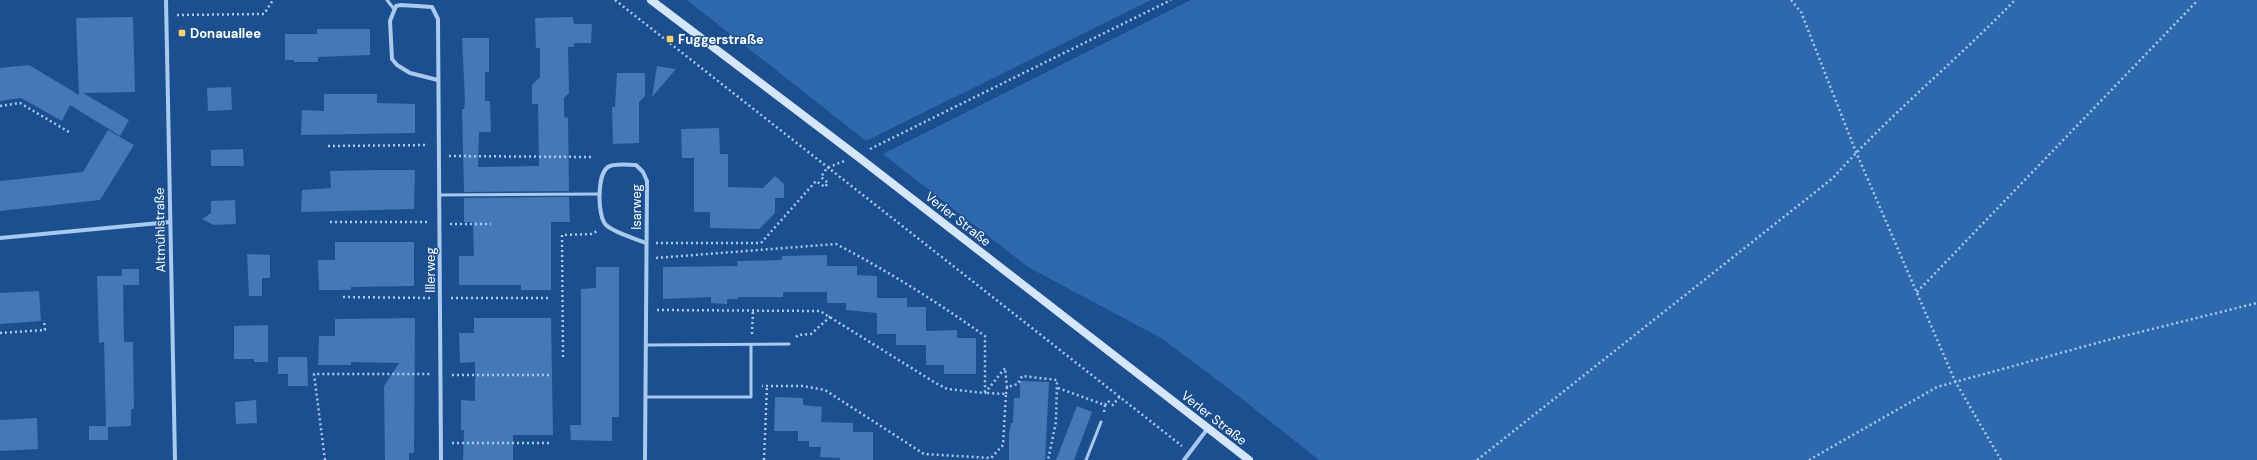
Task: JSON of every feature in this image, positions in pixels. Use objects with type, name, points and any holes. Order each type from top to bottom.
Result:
[{"type":"main road","name":"Verler Straße","points":[[651,0],[857,156],[1249,460]]},
{"type":"street","name":"Altmühlstraße","points":[[166,0],[174,460]]},
{"type":"street","name":"Illerweg","points":[[394,9],[401,5],[432,7],[438,19],[441,460]]},
{"type":"street","points":[[394,9],[390,21],[392,58],[397,65],[410,73],[438,80]]},
{"type":"street","name":"Isarweg","points":[[645,460],[647,181],[643,172],[636,165],[610,166],[603,171],[600,180],[602,218],[606,226],[646,244]]},
{"type":"street","points":[[0,238],[170,222]]},
{"type":"street","points":[[1184,460],[1208,428]]},
{"type":"lane","points":[[387,0],[394,9]]},
{"type":"lane","points":[[439,195],[600,194]]},
{"type":"lane","points":[[646,345],[789,344]]},
{"type":"lane","points":[[646,397],[751,397],[752,345]]},
{"type":"lane","points":[[1086,460],[1101,422]]},
{"type":"path","points":[[166,15],[264,14],[273,0]]},
{"type":"path","points":[[615,0],[1190,452]]},
{"type":"path","points":[[646,244],[761,243],[816,181],[825,188],[828,183],[821,177],[827,168],[857,156],[1171,0]]},
{"type":"path","points":[[1791,0],[1801,12],[1856,152],[1955,381],[2001,460]]},
{"type":"path","points":[[1477,460],[1833,178],[1856,152],[1981,35],[2015,0]]},
{"type":"path","points":[[1917,292],[2198,0]]},
{"type":"path","points":[[0,106],[20,103],[69,132]]},
{"type":"path","points":[[328,146],[439,145]]},
{"type":"path","points":[[439,156],[591,157]]},
{"type":"path","points":[[330,222],[491,224]]},
{"type":"path","points":[[563,357],[562,235],[592,234],[606,226]]},
{"type":"path","points":[[658,257],[836,244],[911,286],[985,336],[986,393]]},
{"type":"path","points":[[343,297],[550,298]]},
{"type":"path","points":[[1809,460],[1937,387],[2104,341],[2257,303]]},
{"type":"path","points":[[647,310],[820,311],[831,316],[947,389],[1006,394]]},
{"type":"path","points":[[752,345],[753,310]]},
{"type":"path","points":[[789,344],[798,335],[812,334],[831,316]]},
{"type":"path","points":[[0,333],[44,330],[44,320]]},
{"type":"path","points":[[752,386],[803,386],[825,390],[924,454],[991,458],[1003,445],[1007,387],[1004,368],[986,393]]},
{"type":"path","points":[[325,460],[314,374],[551,375]]},
{"type":"path","points":[[1007,387],[1018,384],[1022,376],[1057,380],[1056,422],[1048,460]]},
{"type":"path","points":[[764,460],[767,386]]},
{"type":"path","points":[[1058,388],[1105,405]]},
{"type":"path","points":[[1101,422],[1105,405],[1108,400],[1113,405],[1120,396]]},
{"type":"path","points":[[441,443],[551,443]]},
{"type":"shaded area","points":[[687,0],[1151,0],[866,141]]},
{"type":"shaded area","points":[[1191,0],[2257,0],[2257,460],[1319,460],[1232,391],[1161,338],[1028,267],[883,154]]},
{"type":"building","points":[[133,17],[135,92],[83,93],[129,120],[120,136],[70,105],[62,121],[21,98],[0,101],[0,68],[29,65],[79,95],[76,18]]},
{"type":"building","points":[[573,17],[574,24],[592,24],[591,43],[574,43],[574,47],[568,47],[569,93],[564,98],[564,117],[568,118],[569,191],[464,192],[462,109],[464,109],[465,101],[462,38],[489,38],[489,72],[485,72],[485,101],[490,101],[491,132],[479,132],[478,167],[539,166],[538,104],[532,104],[532,85],[540,77],[540,48],[536,48],[535,18]]},
{"type":"building","points":[[317,29],[370,29],[370,55],[318,57],[318,62],[294,62],[294,60],[285,60],[285,34],[317,34]]},
{"type":"building","points":[[657,66],[676,69],[652,97]]},
{"type":"building","points":[[617,73],[645,73],[645,96],[639,102],[639,143],[613,144],[612,107],[615,107]]},
{"type":"building","points":[[231,87],[232,110],[208,111],[207,88]]},
{"type":"building","points":[[324,94],[377,94],[377,103],[415,104],[415,133],[301,135],[302,110],[324,111]]},
{"type":"building","points":[[719,128],[720,154],[728,154],[728,187],[763,188],[775,176],[784,184],[784,198],[775,198],[775,213],[759,229],[710,228],[710,212],[694,212],[694,158],[682,158],[681,129]]},
{"type":"building","points":[[108,130],[134,145],[100,200],[0,211],[0,181],[83,172]]},
{"type":"building","points":[[243,149],[244,166],[211,166],[211,150]]},
{"type":"building","points":[[415,170],[414,209],[301,212],[302,190],[331,188],[330,171]]},
{"type":"building","points":[[569,197],[570,222],[551,222],[551,290],[521,290],[521,285],[459,285],[459,256],[474,256],[473,222],[464,222],[464,198]]},
{"type":"building","points":[[235,200],[236,224],[214,225],[202,219],[211,213],[211,201]]},
{"type":"building","points":[[335,242],[414,242],[414,286],[351,287],[351,290],[319,290],[318,260],[335,260]]},
{"type":"building","points":[[247,254],[270,255],[270,278],[262,278],[262,296],[249,296]]},
{"type":"building","points":[[827,255],[827,266],[857,266],[857,275],[877,276],[877,298],[907,298],[907,307],[926,307],[926,331],[957,330],[957,338],[976,338],[976,374],[944,374],[944,365],[926,365],[926,345],[896,345],[896,334],[877,334],[877,313],[846,310],[846,303],[827,303],[827,292],[783,292],[783,297],[738,297],[738,299],[727,299],[727,304],[711,303],[711,297],[663,299],[663,267],[738,266],[737,261],[782,260],[782,256]]},
{"type":"building","points":[[596,267],[619,267],[619,417],[612,417],[612,441],[571,440],[570,425],[581,425],[581,289],[596,288]]},
{"type":"building","points":[[122,269],[139,269],[139,285],[123,285],[124,342],[133,342],[134,409],[131,409],[131,426],[108,427],[108,440],[89,440],[89,426],[106,426],[104,342],[99,343],[97,276],[122,276]]},
{"type":"building","points":[[39,291],[41,321],[0,324],[0,293]]},
{"type":"building","points":[[415,318],[414,453],[409,453],[409,460],[385,460],[384,386],[399,363],[351,362],[351,365],[318,365],[319,336],[335,336],[335,319]]},
{"type":"building","points":[[474,318],[551,318],[553,435],[513,435],[513,460],[463,460],[464,430],[461,430],[461,400],[475,401],[475,362],[460,363],[459,333],[474,333]]},
{"type":"building","points":[[268,325],[268,362],[254,362],[254,359],[234,359],[234,326]]},
{"type":"building","points":[[278,357],[307,357],[308,386],[288,386],[288,374],[278,374]]},
{"type":"building","points":[[1020,381],[1049,382],[1045,460],[1009,460],[1009,434],[1011,423],[1013,423],[1014,398],[1020,398]]},
{"type":"building","points":[[775,397],[803,398],[803,405],[822,407],[821,422],[853,423],[853,432],[873,432],[873,460],[840,460],[840,458],[820,457],[821,447],[809,447],[809,441],[798,441],[798,431],[774,431]]},
{"type":"building","points":[[256,400],[257,423],[236,424],[235,402]]},
{"type":"building","points":[[1077,406],[1092,412],[1074,460],[1056,460]]},
{"type":"building","points":[[37,418],[38,449],[0,451],[0,420]]},
{"type":"place","name":"Donauallee","points":[[182,33]]},
{"type":"place","name":"Fuggerstraße","points":[[670,39]]}]
